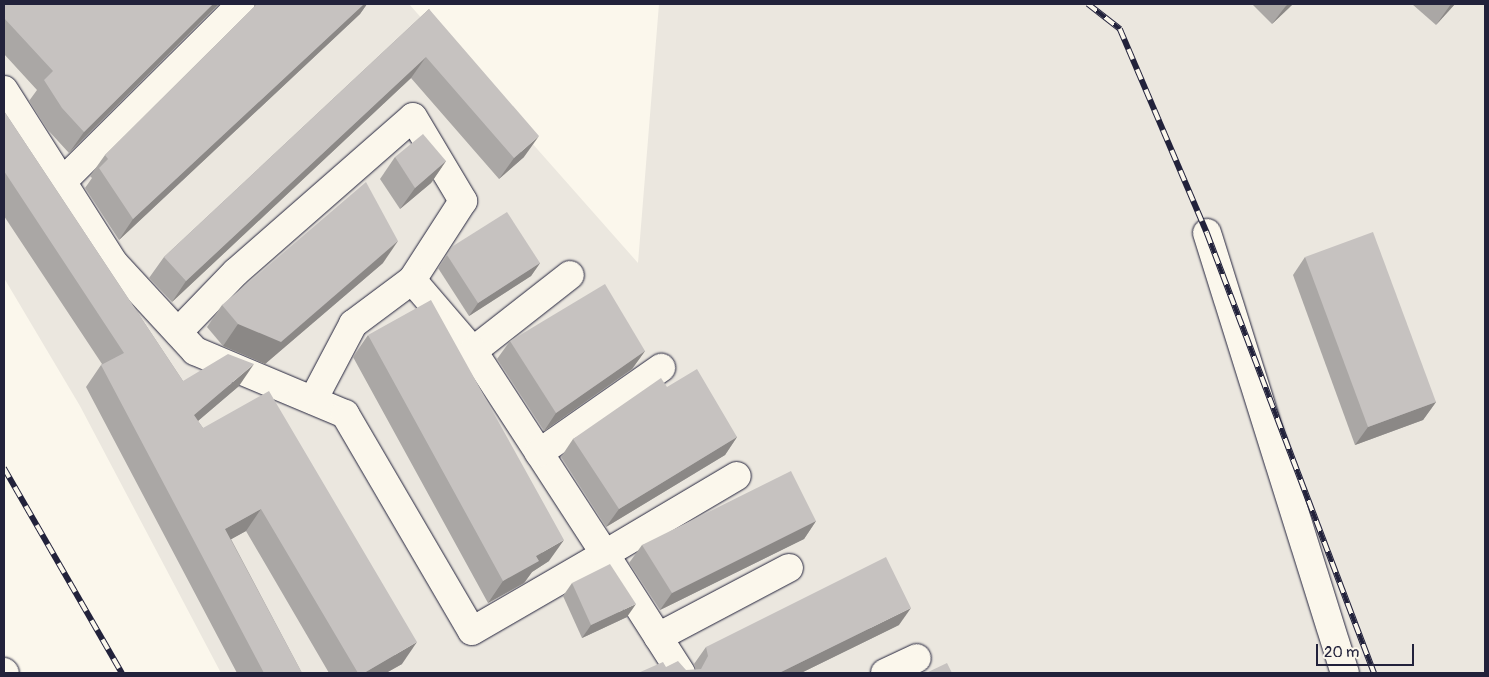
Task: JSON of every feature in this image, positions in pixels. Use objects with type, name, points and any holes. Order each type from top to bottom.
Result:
[{"type":"street","points":[[62,182],[242,4]]},
{"type":"street","points":[[4,90],[113,262],[195,351],[346,414],[472,631],[737,476]]},
{"type":"street","points":[[178,332],[236,272],[412,117],[463,201],[412,280],[353,324],[313,400]]},
{"type":"street","points":[[1207,233],[1345,673]]},
{"type":"street","points":[[473,351],[570,275]]},
{"type":"street","points":[[412,280],[473,351],[681,673]]},
{"type":"street","points":[[539,453],[661,368]]},
{"type":"street","points":[[658,637],[789,568]]},
{"type":"street","points":[[885,673],[917,658]]},
{"type":"shaded area","points":[[4,4],[409,4],[638,263],[659,4],[1485,4],[1485,673],[221,673],[80,406],[4,278]]},
{"type":"building","points":[[4,4],[213,4],[84,132],[62,108],[44,80],[53,71],[4,18]]},
{"type":"building","points":[[257,4],[364,4],[133,219],[99,168],[108,159],[105,155]]},
{"type":"building","points":[[429,9],[539,136],[514,158],[426,57],[186,281],[164,257]]},
{"type":"building","points":[[4,111],[183,381],[228,354],[254,364],[194,415],[203,428],[269,391],[417,642],[364,673],[358,673],[261,509],[225,529],[302,673],[264,673],[101,365],[124,353],[4,171]]},
{"type":"building","points":[[423,134],[446,161],[415,188],[395,157]]},
{"type":"building","points":[[366,182],[398,241],[281,342],[238,324],[222,305]]},
{"type":"building","points":[[507,212],[540,263],[478,303],[447,255],[453,246]]},
{"type":"building","points":[[1373,232],[1436,402],[1368,427],[1305,257]]},
{"type":"building","points":[[605,284],[645,351],[556,413],[510,341]]},
{"type":"building","points":[[431,300],[564,540],[536,556],[539,561],[503,581],[368,335]]},
{"type":"building","points":[[697,369],[737,437],[619,509],[573,439],[661,378],[667,387]]},
{"type":"building","points":[[791,471],[816,521],[672,593],[642,545]]},
{"type":"building","points":[[886,557],[911,608],[779,673],[638,673],[663,662],[666,667],[678,661],[686,670],[701,669],[708,656],[706,647]]},
{"type":"building","points":[[610,564],[636,604],[591,625],[572,583]]},
{"type":"building","points":[[947,663],[952,673],[926,673]]},
{"type":"railway","points":[[1088,4],[1120,29],[1207,233],[1374,673]]},
{"type":"railway","points":[[4,468],[122,673]]}]
